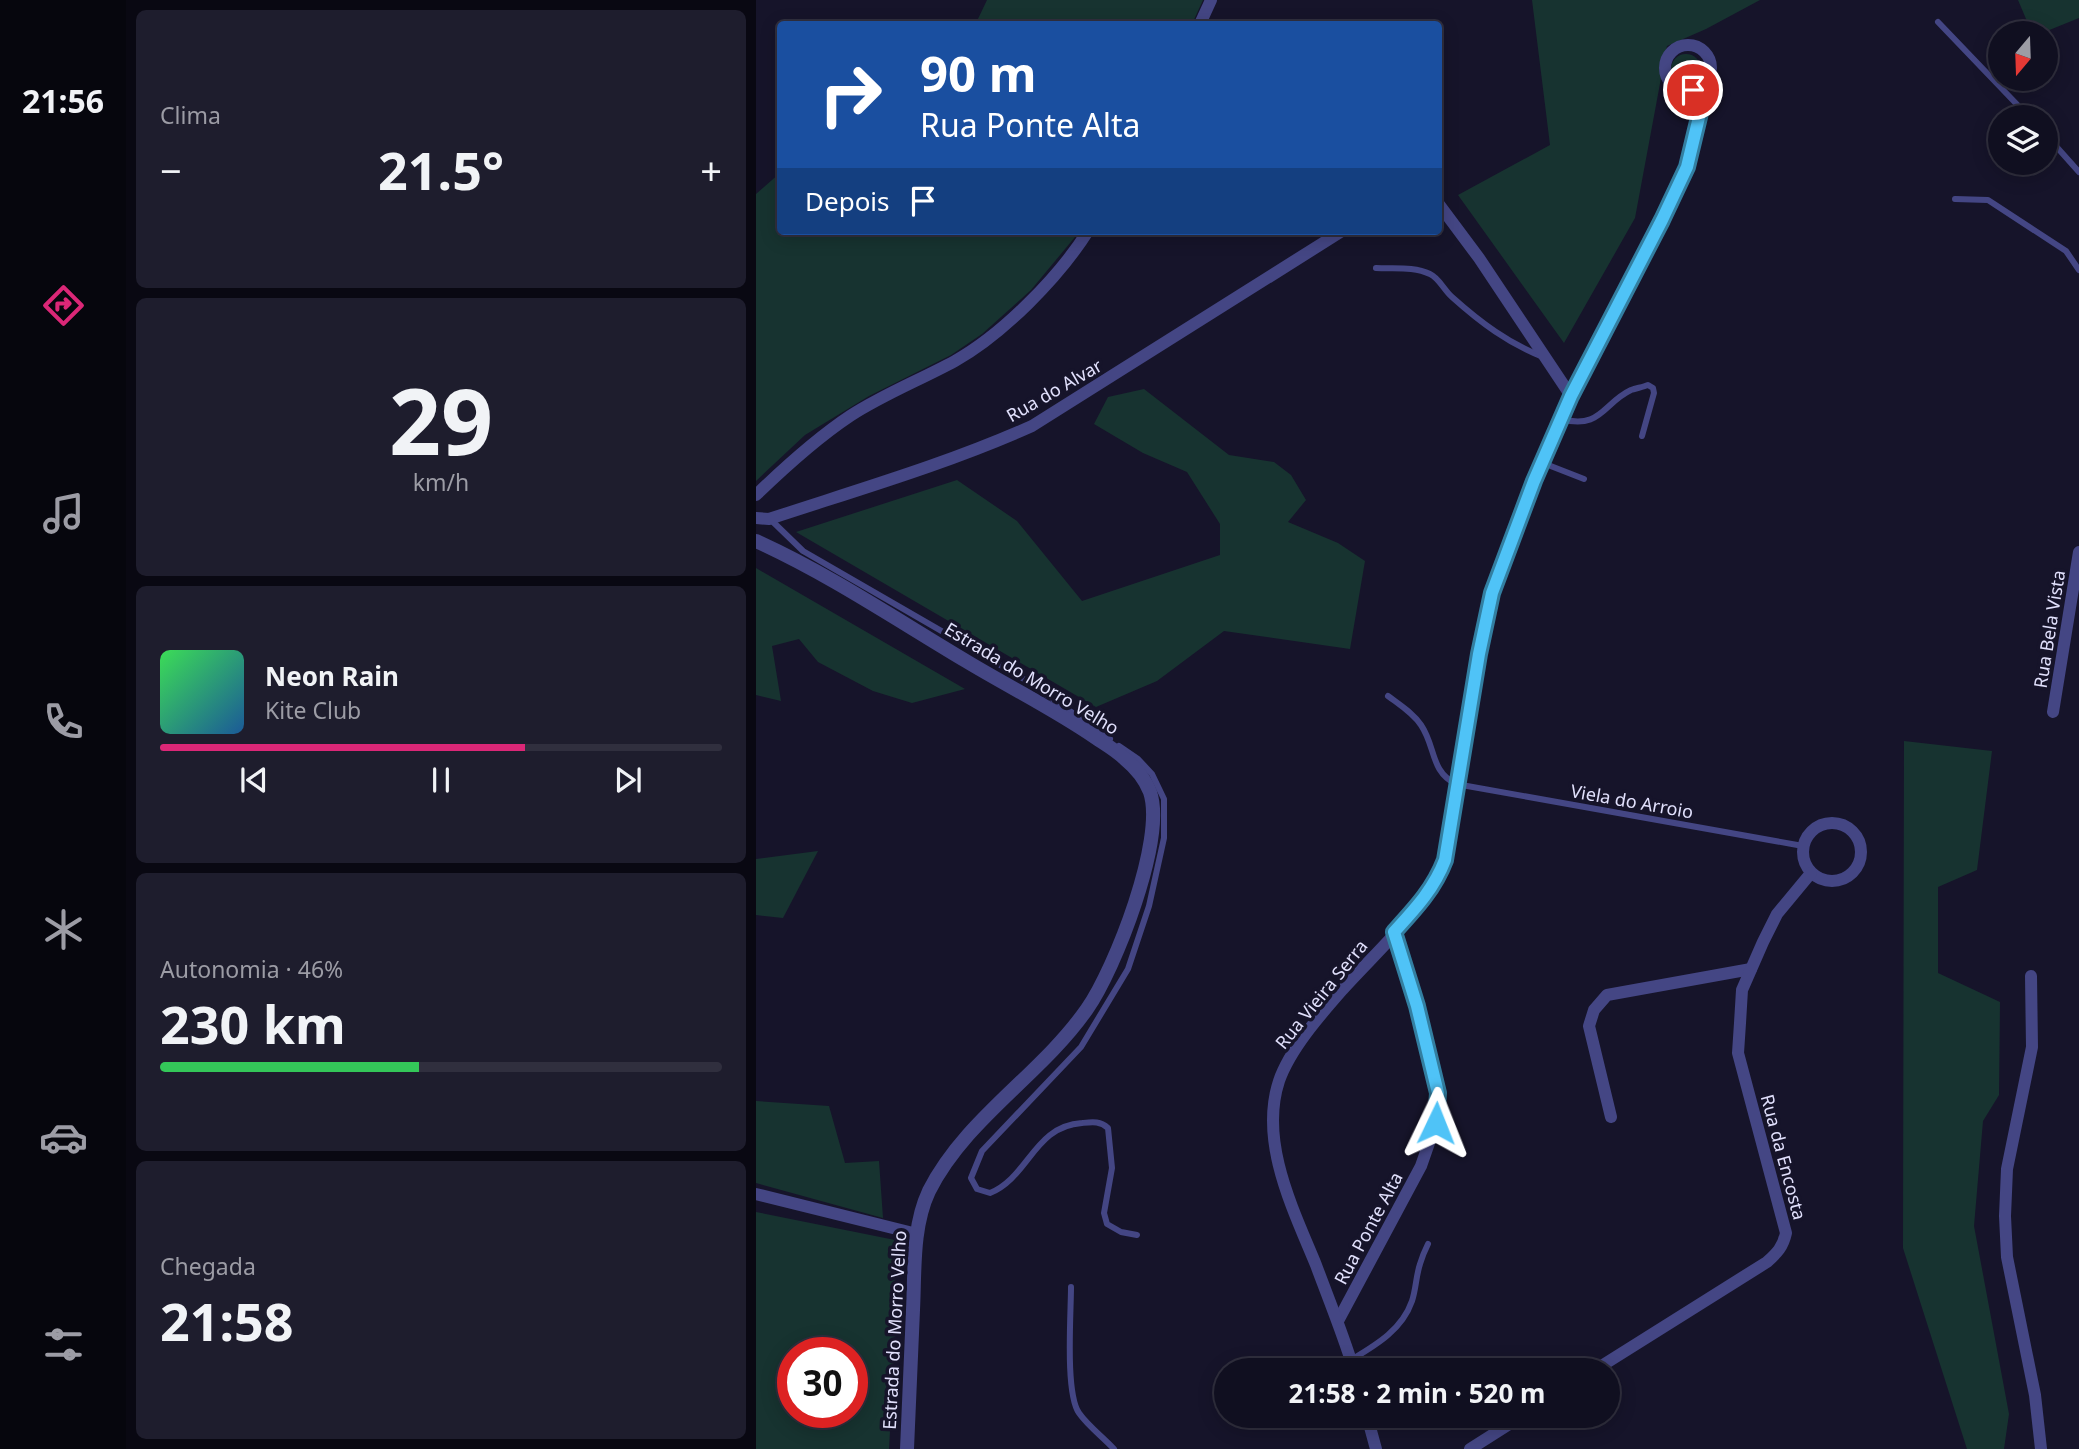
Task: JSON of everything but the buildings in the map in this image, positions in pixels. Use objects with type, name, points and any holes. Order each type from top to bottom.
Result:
[{"type":"street","points":[[1201,21],[1211,0]]},
{"type":"street","points":[[1394,932],[1438,879],[1445,860],[1479,654],[1492,593],[1541,463],[1571,396],[1687,167],[1700,113],[1693,90]]},
{"type":"street","points":[[1442,209],[1479,258],[1571,396]]},
{"type":"street","points":[[756,495],[850,416],[954,361],[987,340],[1036,295],[1086,235]]},
{"type":"street","name":"Rua do Alvar","points":[[763,518],[998,442],[1031,426],[1336,235]]},
{"type":"street","name":"Estrada do Morro Velho","points":[[756,541],[881,608],[966,661],[1071,721],[1124,757],[1142,776],[1150,793],[1154,815],[1148,856],[1125,930],[1107,975],[1087,1009],[1055,1048],[978,1124],[951,1157],[929,1192],[917,1234],[907,1449]]},
{"type":"street","name":"Rua Bela Vista","points":[[2053,712],[2079,552]]},
{"type":"street","points":[[1836,823],[1855,834],[1861,855],[1852,874],[1842,880],[1831,881],[1820,879],[1811,873],[1805,865],[1803,846],[1807,836],[1815,828],[1836,823]]},
{"type":"street","name":"Rua da Encosta","points":[[1614,1358],[1767,1262],[1784,1242],[1786,1233],[1738,1053],[1742,990],[1777,914],[1811,873]]},
{"type":"street","name":"Rua Ponte Alta","points":[[1338,1321],[1421,1166],[1436,1123],[1438,1093],[1417,1006],[1394,932]]},
{"type":"street","name":"Rua Vieira Serra","points":[[1351,1358],[1285,1189],[1274,1136],[1273,1108],[1279,1081],[1290,1057],[1340,993],[1394,932]]},
{"type":"street","points":[[1611,1117],[1589,1026],[1594,1010],[1607,995],[1751,969]]},
{"type":"street","points":[[2031,976],[2032,1047],[2007,1169],[2005,1216],[2007,1257],[2035,1395],[2040,1449]]},
{"type":"street","points":[[756,1194],[917,1234]]},
{"type":"street","points":[[1370,1428],[1376,1449]]},
{"type":"street","points":[[1470,1449],[1503,1428]]},
{"type":"lane","points":[[1938,22],[2018,105]]},
{"type":"lane","points":[[2058,148],[2079,172]]},
{"type":"lane","points":[[1955,199],[1988,200],[2066,251],[2079,270]]},
{"type":"lane","points":[[1376,268],[1418,269],[1434,275],[1452,297],[1496,332],[1514,345],[1546,358]]},
{"type":"lane","points":[[1561,419],[1576,423],[1596,417],[1630,391],[1648,386],[1653,388],[1654,393],[1642,436]]},
{"type":"lane","points":[[1541,463],[1584,479]]},
{"type":"lane","points":[[763,518],[803,551],[1021,677],[1138,759],[1152,775],[1164,799],[1164,838],[1149,906],[1128,969],[1081,1047],[982,1151],[971,1178],[977,1189],[990,1193],[1003,1188],[1053,1131],[1067,1124],[1097,1122],[1108,1128],[1112,1168],[1104,1213],[1107,1224],[1121,1232],[1137,1235]]},
{"type":"lane","points":[[1388,696],[1420,722],[1438,770],[1446,779],[1457,784]]},
{"type":"lane","name":"Viela do Arroio","points":[[1457,784],[1803,846]]},
{"type":"lane","points":[[1362,1358],[1400,1324],[1408,1313],[1420,1264],[1428,1244]]},
{"type":"lane","points":[[1070,1287],[1074,1404],[1080,1414],[1114,1449]]},
{"type":"green space","points":[[987,0],[1203,0],[1193,21],[977,21]]},
{"type":"green space","points":[[1532,0],[1760,0],[1667,46],[1635,218],[1564,343],[1458,195],[1550,145]]},
{"type":"green space","points":[[2018,0],[2079,0],[2079,18],[2058,27],[2058,21],[2027,21]]},
{"type":"green space","points":[[1686,54],[1697,58],[1701,69],[1697,80],[1686,84],[1675,80],[1671,69],[1675,58]]},
{"type":"green space","points":[[777,176],[777,235],[1077,235],[1031,290],[982,334],[951,355],[869,396],[805,435],[756,481],[756,194]]},
{"type":"green space","points":[[1144,389],[1229,455],[1274,462],[1291,475],[1306,500],[1288,522],[1338,543],[1365,561],[1350,649],[1224,631],[1157,681],[1096,707],[796,532],[957,480],[1017,521],[1082,601],[1220,555],[1220,524],[1187,472],[1143,453],[1094,424],[1108,397]]},
{"type":"green space","points":[[756,568],[965,689],[912,703],[873,691],[818,662],[799,639],[772,646],[781,701],[756,695]]},
{"type":"green space","points":[[1904,741],[1992,751],[1977,870],[1938,887],[1938,973],[2000,1002],[1999,1095],[1983,1121],[1974,1226],[2009,1414],[2004,1449],[1967,1449],[1903,1248]]},
{"type":"green space","points":[[818,851],[783,918],[756,915],[756,859]]},
{"type":"green space","points":[[756,1101],[829,1106],[845,1163],[879,1161],[883,1218],[756,1183]]},
{"type":"green space","points":[[756,1212],[895,1240],[896,1324],[889,1449],[756,1449]]},
{"type":"route","points":[[1436,1123],[1438,1093],[1417,1006],[1394,932],[1438,879],[1445,860],[1479,654],[1492,593],[1534,481],[1571,396],[1687,167],[1700,113],[1693,90]]}]
